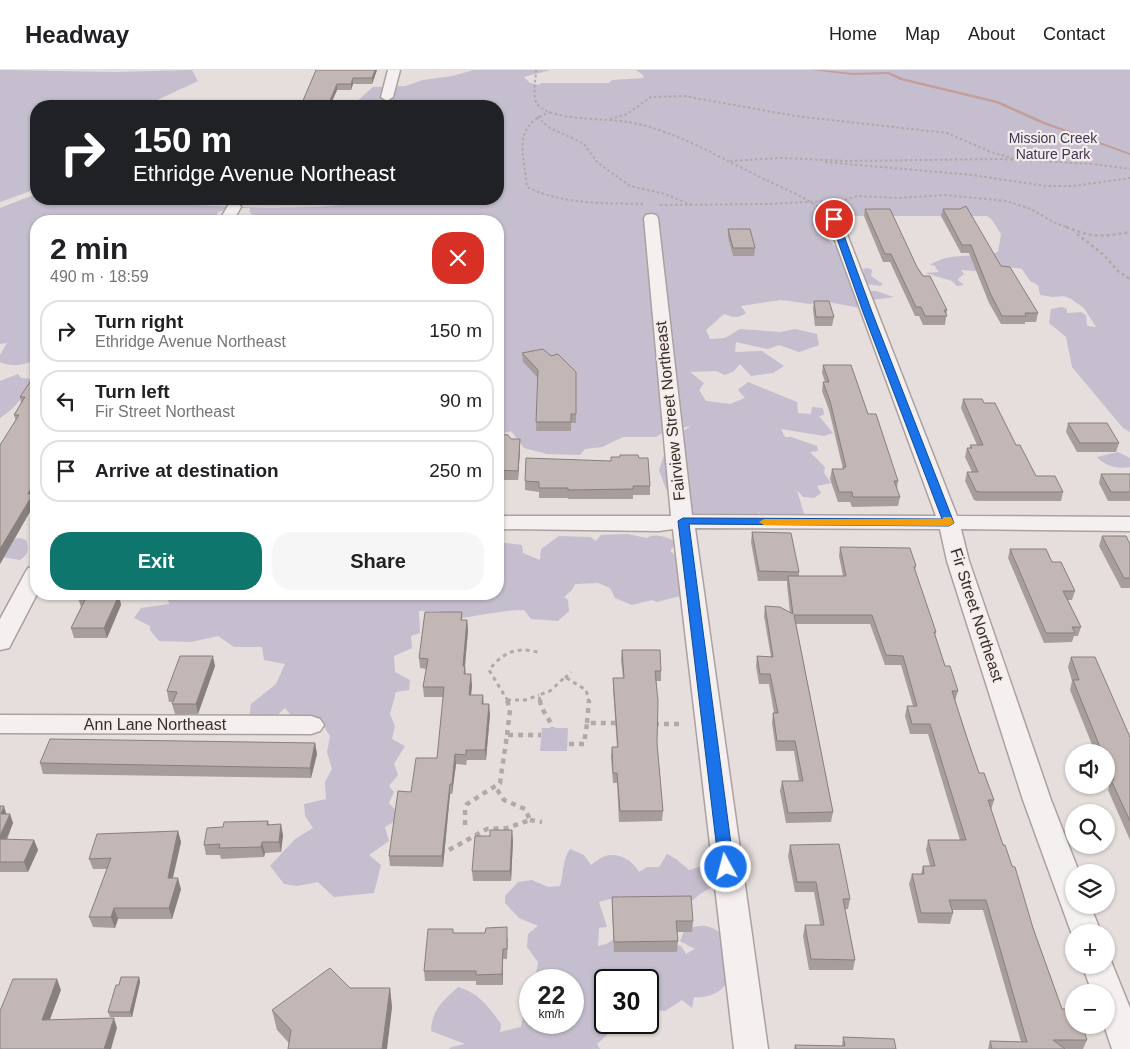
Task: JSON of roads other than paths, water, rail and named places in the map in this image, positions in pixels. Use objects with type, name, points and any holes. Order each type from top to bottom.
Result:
[{"type":"street","points":[[387,97],[394,70]]},
{"type":"street","points":[[229,215],[234,206]]},
{"type":"street","name":"Fairview Street Northeast","points":[[651,209],[680,511],[683,521],[751,1049]]},
{"type":"street","name":"Fir Street Northeast","points":[[834,219],[949,523],[958,561],[1037,800],[1065,876]]},
{"type":"street","points":[[504,523],[659,524],[683,521],[1130,524]]},
{"type":"street","points":[[0,642],[30,584]]},
{"type":"street","name":"Ann Lane Northeast","points":[[0,724],[310,725]]},
{"type":"street","points":[[1101,974],[1129,1049]]},
{"type":"waterway","points":[[814,70],[852,74],[889,73],[901,79],[997,102],[1044,123],[1130,154]]},
{"type":"park label","name":"Mission Creek Nature Park","points":[[1053,146]]}]
